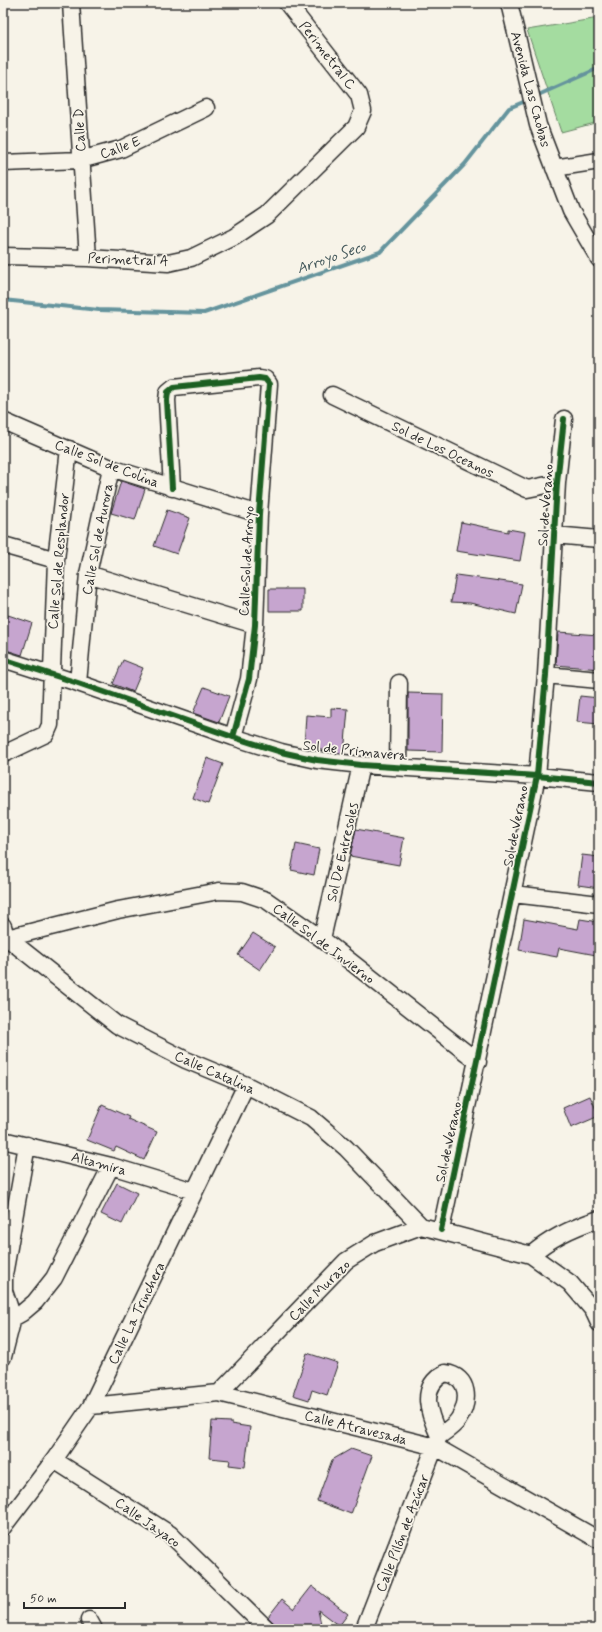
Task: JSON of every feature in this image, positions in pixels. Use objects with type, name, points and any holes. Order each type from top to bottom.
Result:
[{"type":"street","name":"Calle D","points":[[72,3],[80,160],[88,258]]},
{"type":"street","name":"Perimetral C","points":[[287,3],[359,95],[363,111]]},
{"type":"street","name":"Avenida Las Caobas","points":[[509,3],[538,125],[571,211],[599,259]]},
{"type":"street","name":"Calle E","points":[[3,163],[80,160],[121,149],[206,108]]},
{"type":"street","name":"Perimetral A","points":[[3,256],[88,258],[168,263],[191,258],[234,237],[267,215],[356,127],[363,111]]},
{"type":"street","points":[[554,168],[599,161]]},
{"type":"street","name":"Calle Sol de Arroyo","points":[[172,488],[167,400],[168,392],[174,387],[259,378],[265,379],[269,384],[259,514],[254,625],[249,679],[233,737]]},
{"type":"street","name":"Sol de Los Oceanos","points":[[332,395],[527,489],[558,483]]},
{"type":"street","name":"Sol de Verano","points":[[441,1230],[478,1062],[537,776],[546,675],[554,535],[564,419]]},
{"type":"street","name":"Calle Sol de Colina","points":[[3,421],[111,468],[259,514]]},
{"type":"street","name":"Calle Sol de Resplandor","points":[[6,753],[46,734],[49,730],[56,560],[69,449]]},
{"type":"street","name":"Calle Sol de Aurora","points":[[78,683],[88,574],[111,468]]},
{"type":"street","points":[[554,535],[599,539]]},
{"type":"street","points":[[3,544],[56,560]]},
{"type":"street","points":[[88,574],[254,625]]},
{"type":"street","name":"Sol de Primavera","points":[[3,659],[78,683],[233,737],[281,752],[317,760],[361,765],[537,776],[599,782]]},
{"type":"street","points":[[546,675],[599,680]]},
{"type":"street","points":[[398,767],[399,683]]},
{"type":"street","name":"Sol De Entresoles","points":[[322,939],[361,765]]},
{"type":"street","name":"Calle Sol de Invierno","points":[[4,934],[118,910],[220,891],[242,892],[266,900],[322,939],[478,1062]]},
{"type":"street","points":[[513,894],[599,904]]},
{"type":"street","name":"Calle Catalina","points":[[4,934],[117,1025],[186,1060],[246,1086],[311,1118],[346,1148],[421,1226]]},
{"type":"street","name":"Calle La Trinchera","points":[[3,1527],[54,1460],[91,1406],[246,1086]]},
{"type":"street","name":"Altamira","points":[[3,1140],[111,1166],[194,1191]]},
{"type":"street","points":[[3,1357],[13,1318],[3,1284],[27,1145]]},
{"type":"street","points":[[13,1318],[22,1313],[35,1302],[54,1278],[111,1166]]},
{"type":"street","points":[[531,1255],[545,1242],[560,1234],[599,1219]]},
{"type":"street","points":[[421,1226],[441,1230],[531,1255],[570,1283],[593,1310],[599,1323]]},
{"type":"street","name":"Calle Murazo","points":[[219,1393],[346,1261],[374,1243],[421,1226]]},
{"type":"street","name":"Calle Atravesada","points":[[91,1406],[219,1393],[437,1442],[599,1540]]},
{"type":"street","name":"Calle Pilón de Azúcar","points":[[364,1629],[437,1442]]},
{"type":"street","name":"Calle Jayaco","points":[[54,1460],[170,1534],[267,1629]]},
{"type":"green space","points":[[599,18],[599,131],[595,123],[561,132],[527,30]]},
{"type":"building","points":[[121,481],[145,489],[135,520],[111,513]]},
{"type":"building","points":[[167,510],[190,518],[177,554],[154,546]]},
{"type":"building","points":[[461,522],[508,532],[508,529],[525,532],[520,561],[456,551]]},
{"type":"building","points":[[456,575],[522,584],[516,614],[470,603],[451,602]]},
{"type":"building","points":[[269,589],[303,589],[303,611],[269,611]]},
{"type":"building","points":[[8,615],[32,623],[22,655],[3,649],[3,630]]},
{"type":"building","points":[[558,632],[599,635],[599,669],[556,665]]},
{"type":"building","points":[[123,660],[143,668],[133,692],[113,684]]},
{"type":"building","points":[[204,687],[229,696],[219,722],[193,713]]},
{"type":"building","points":[[408,693],[443,694],[442,752],[408,751]]},
{"type":"building","points":[[580,696],[599,698],[599,724],[577,722]]},
{"type":"building","points":[[331,708],[348,709],[344,754],[304,747],[306,715],[331,717]]},
{"type":"building","points":[[207,758],[223,764],[208,804],[193,798]]},
{"type":"building","points":[[356,829],[404,838],[399,865],[350,856]]},
{"type":"building","points":[[296,844],[319,849],[314,875],[291,870]]},
{"type":"building","points":[[582,855],[599,857],[599,888],[578,885]]},
{"type":"building","points":[[524,919],[578,929],[580,919],[599,922],[596,955],[559,948],[557,957],[519,950]]},
{"type":"building","points":[[253,933],[275,947],[260,970],[238,955]]},
{"type":"building","points":[[590,1096],[599,1116],[571,1128],[563,1108]]},
{"type":"building","points":[[102,1105],[157,1132],[144,1160],[116,1147],[114,1151],[87,1140]]},
{"type":"building","points":[[117,1183],[137,1193],[122,1224],[101,1214]]},
{"type":"building","points":[[307,1353],[338,1363],[327,1395],[312,1390],[309,1400],[293,1395]]},
{"type":"building","points":[[212,1421],[231,1422],[231,1424],[250,1427],[245,1467],[229,1465],[230,1460],[209,1458]]},
{"type":"building","points":[[351,1449],[372,1456],[351,1514],[317,1501],[332,1460]]},
{"type":"building","points":[[312,1586],[348,1614],[339,1626],[318,1610],[322,1629],[276,1629],[274,1623],[268,1617],[282,1599],[294,1609]]},
{"type":"waterway","name":"Arroyo Seco","points":[[536,96],[599,68]]},
{"type":"waterway","name":"Arroyo Seco","points":[[3,300],[99,310],[204,313],[380,252],[465,164],[509,108],[528,100]]},
{"type":"cycle path","points":[[172,488],[167,400],[168,392],[174,387],[259,378],[265,379],[269,384],[259,514],[255,625],[249,679],[233,737]]},
{"type":"cycle path","points":[[441,1230],[537,776],[546,675],[557,483],[564,419]]},
{"type":"cycle path","points":[[3,659],[78,683],[233,737],[281,752],[317,760],[361,765],[537,776],[599,782]]}]
